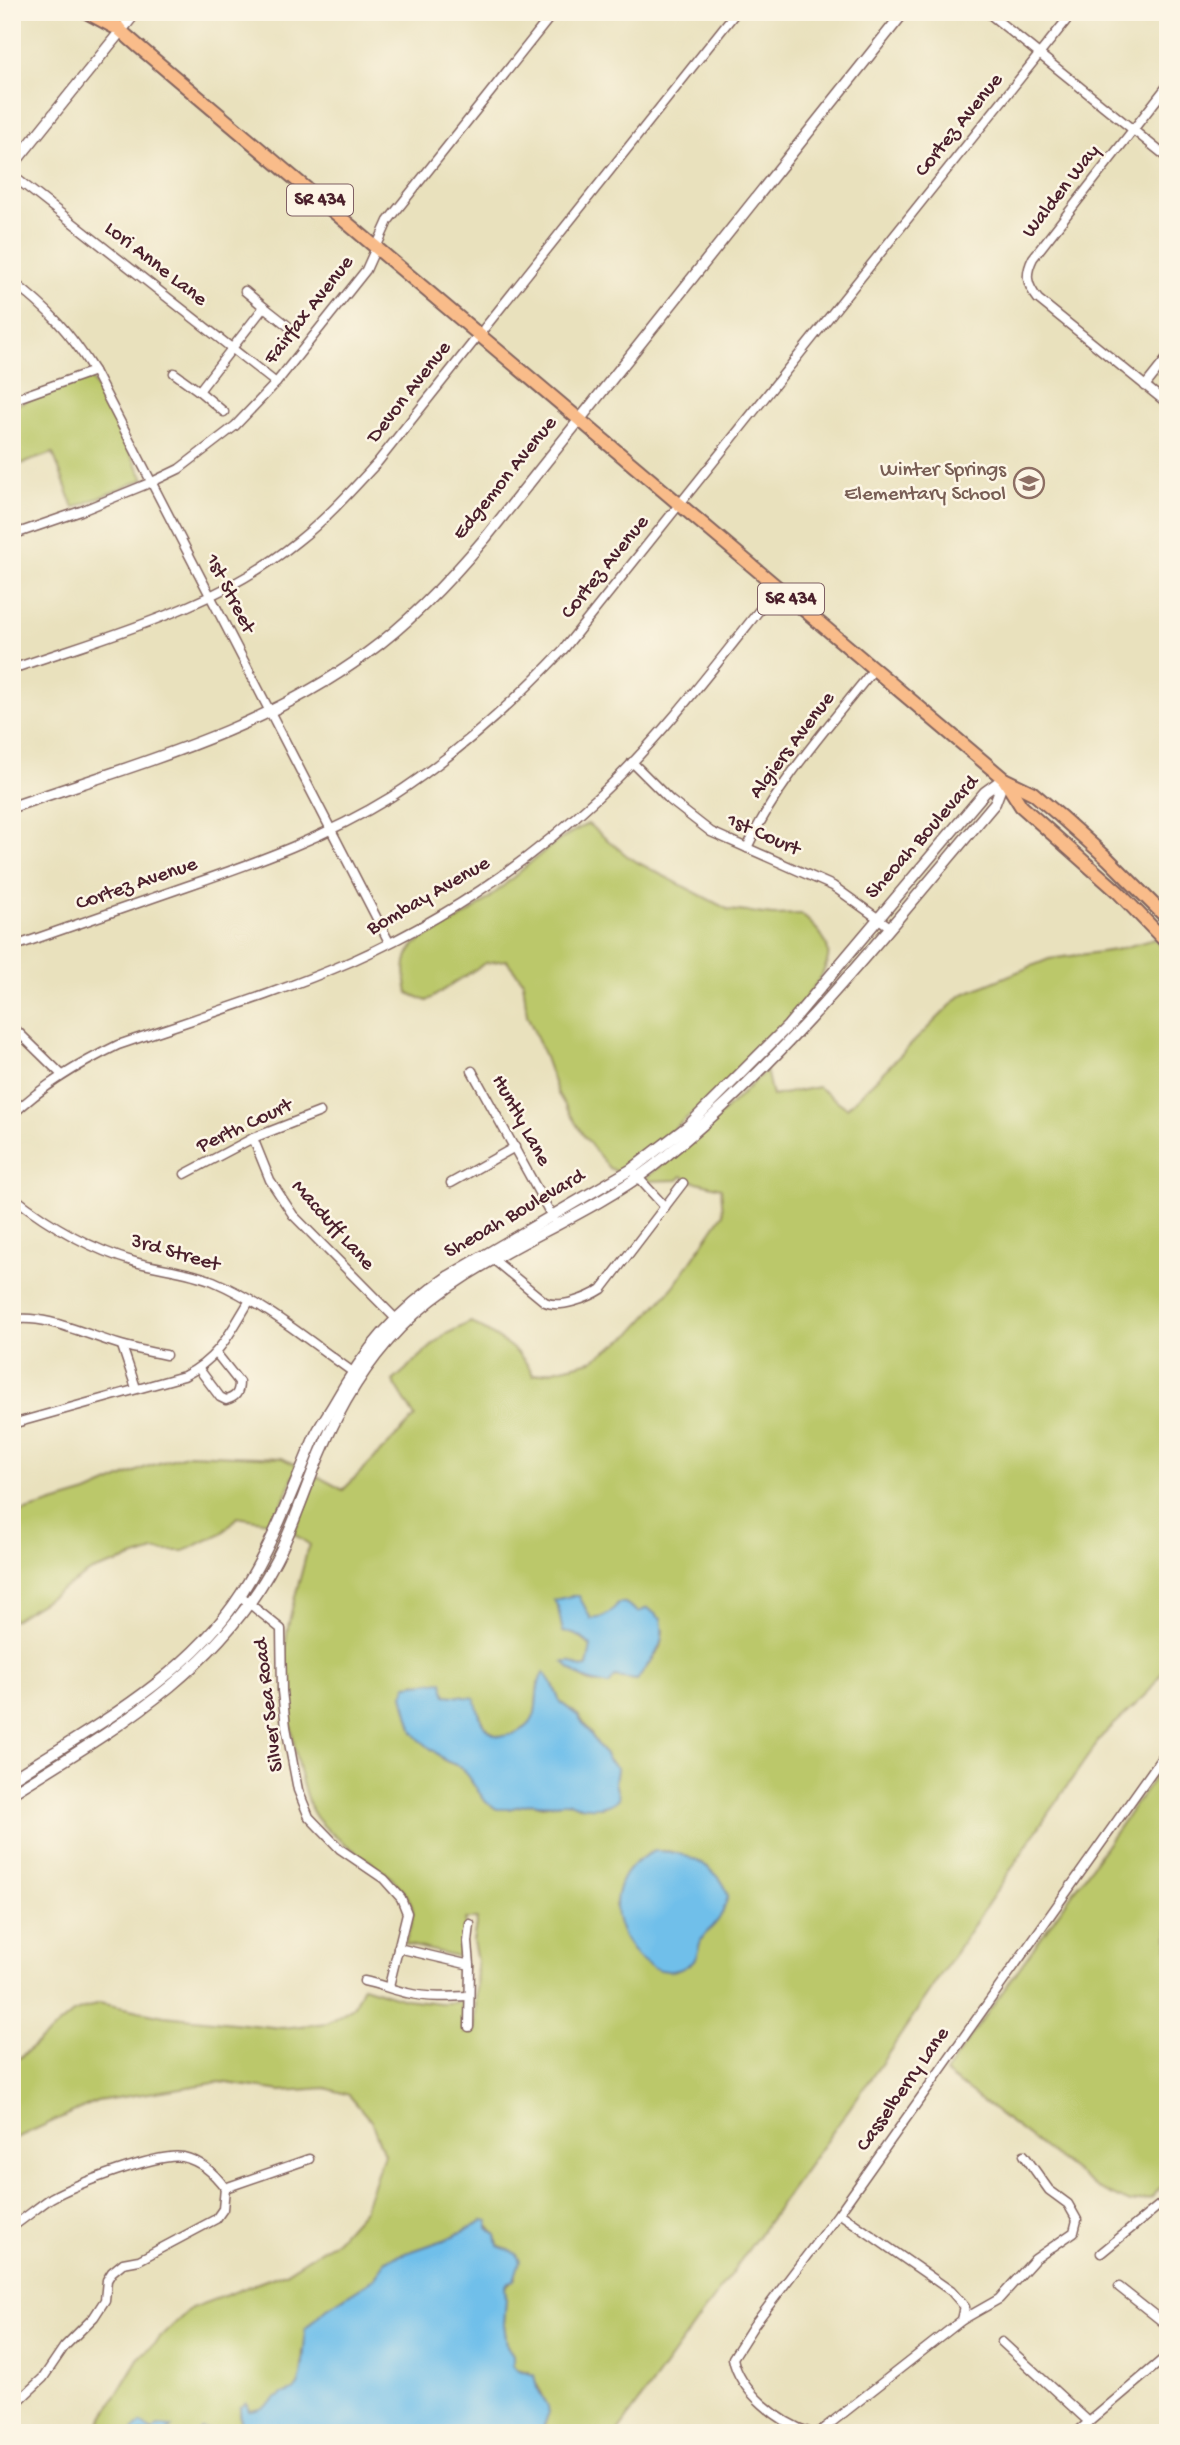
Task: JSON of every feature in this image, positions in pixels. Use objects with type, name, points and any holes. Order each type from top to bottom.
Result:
[{"type":"main road","name":"SR 434","points":[[86,12],[121,31]]},
{"type":"main road","name":"SR 434","points":[[106,12],[121,31],[777,588],[1004,779],[1033,793],[1060,816],[1168,919]]},
{"type":"main road","name":"SR 434","points":[[1004,779],[1021,806],[1118,892],[1168,944]]},
{"type":"street","points":[[12,166],[136,12]]},
{"type":"street","name":"Fairfax Avenue","points":[[12,535],[81,511],[179,469],[217,442],[255,407],[366,270],[387,221],[554,12]]},
{"type":"street","name":"Devon Avenue","points":[[12,668],[168,614],[211,596],[265,565],[323,519],[377,463],[736,12]]},
{"type":"street","name":"Edgemon Avenue","points":[[12,807],[214,737],[271,712],[343,670],[411,617],[458,570],[904,12]]},
{"type":"street","points":[[987,12],[1168,158]]},
{"type":"street","name":"Cortez Avenue","points":[[12,947],[254,862],[331,829],[398,792],[463,746],[493,720],[530,686],[563,650],[1073,12]]},
{"type":"street","name":"Walden Way","points":[[1145,386],[1038,299],[1030,290],[1027,270],[1168,85]]},
{"type":"street","name":"Lori Anne Lane","points":[[12,175],[276,383]]},
{"type":"street","name":"1st Street","points":[[12,281],[57,319],[74,338],[94,371],[390,942]]},
{"type":"street","points":[[245,291],[292,329]]},
{"type":"street","points":[[199,391],[264,307]]},
{"type":"street","points":[[1168,357],[1145,386],[1168,404]]},
{"type":"street","points":[[12,400],[94,371]]},
{"type":"street","points":[[174,373],[224,412]]},
{"type":"street","name":"Bombay Avenue","points":[[12,1115],[36,1093],[62,1075],[118,1045],[354,960],[435,918],[505,873],[599,796],[632,762],[671,720],[777,588]]},
{"type":"street","name":"Algiers Avenue","points":[[747,848],[784,781],[874,669]]},
{"type":"street","name":"1st Court","points":[[632,762],[689,816],[710,832],[833,886],[890,928]]},
{"type":"street","name":"Sheoah Boulevard","points":[[399,1322],[422,1294],[551,1215],[634,1174],[688,1126],[788,1026],[985,792],[1004,779]]},
{"type":"street","name":"Sheoah Boulevard","points":[[12,1793],[153,1702],[214,1648],[244,1600],[314,1438],[375,1340],[495,1260],[556,1226],[694,1134],[794,1035],[890,928],[995,803],[1004,779]]},
{"type":"street","points":[[12,1026],[62,1075]]},
{"type":"street","name":"Huntly Lane","points":[[472,1071],[556,1226]]},
{"type":"street","name":"Perth Court","points":[[185,1174],[253,1139],[320,1112]]},
{"type":"street","name":"Macduff Lane","points":[[253,1139],[270,1180],[293,1215],[399,1322]]},
{"type":"street","points":[[451,1183],[515,1147]]},
{"type":"street","points":[[634,1174],[665,1208]]},
{"type":"street","points":[[495,1260],[545,1302],[558,1305],[595,1293],[602,1289],[683,1183]]},
{"type":"street","name":"3rd Street","points":[[12,1196],[68,1235],[102,1251],[212,1281],[250,1300],[356,1374]]},
{"type":"street","points":[[12,1424],[184,1376],[199,1369],[216,1353],[250,1300]]},
{"type":"street","points":[[12,1320],[26,1317],[43,1320],[122,1346],[166,1355]]},
{"type":"street","points":[[122,1346],[136,1388]]},
{"type":"street","points":[[199,1369],[220,1397],[226,1400],[234,1397],[239,1391],[239,1382],[216,1353]]},
{"type":"street","name":"Sheoah Boulevard","points":[[12,1779],[107,1717],[181,1662],[244,1600]]},
{"type":"street","name":"Silver Sea Road","points":[[244,1600],[281,1629],[282,1691],[286,1727],[298,1790],[309,1817],[340,1849],[384,1878],[401,1898],[407,1913],[389,1986]]},
{"type":"street","name":"Casselberry Lane","points":[[811,2433],[801,2430],[757,2400],[735,2370],[733,2358],[1168,1749]]},
{"type":"street","points":[[470,1924],[470,2027]]},
{"type":"street","points":[[398,1948],[470,1965]]},
{"type":"street","points":[[364,1981],[406,1993],[441,1998],[469,1996]]},
{"type":"street","points":[[818,2433],[962,2320],[999,2299],[1035,2259],[1074,2232],[1077,2220],[1068,2204],[1049,2190],[1024,2155]]},
{"type":"street","points":[[12,2227],[72,2187],[172,2156],[185,2157],[202,2165],[216,2175],[225,2188],[223,2209],[216,2219],[139,2260],[123,2263],[112,2272],[107,2280],[105,2300],[94,2317],[64,2347],[43,2378],[12,2407]]},
{"type":"street","points":[[225,2188],[309,2159]]},
{"type":"street","points":[[1101,2253],[1168,2198]]},
{"type":"street","points":[[839,2213],[951,2291],[965,2307],[962,2320]]},
{"type":"street","points":[[1119,2287],[1168,2326]]},
{"type":"street","points":[[1002,2342],[1089,2421]]},
{"type":"street","points":[[1076,2433],[1168,2355]]},
{"type":"green space","points":[[91,378],[144,479],[74,508],[53,453],[12,467],[12,406]]},
{"type":"green space","points":[[588,824],[631,859],[729,910],[773,915],[801,914],[820,933],[828,951],[819,980],[770,1039],[669,1134],[618,1172],[609,1168],[583,1135],[558,1094],[527,1015],[523,981],[506,960],[485,963],[427,1001],[408,993],[405,975],[407,958],[416,944],[472,911],[553,845]]},
{"type":"green space","points":[[1154,939],[1168,953],[1168,1663],[1146,1695],[1102,1736],[884,2060],[617,2433],[541,2433],[547,2415],[545,2401],[529,2372],[516,2369],[513,2365],[513,2355],[507,2345],[504,2324],[505,2287],[516,2277],[509,2250],[498,2245],[496,2236],[484,2220],[447,2239],[386,2260],[375,2278],[323,2311],[310,2324],[305,2337],[307,2342],[303,2351],[298,2386],[264,2409],[249,2411],[246,2404],[240,2408],[241,2425],[217,2431],[201,2430],[198,2433],[167,2433],[170,2429],[152,2431],[145,2426],[129,2433],[94,2433],[138,2359],[191,2308],[285,2273],[337,2240],[364,2210],[384,2154],[371,2121],[349,2095],[326,2088],[281,2091],[220,2082],[97,2101],[12,2140],[12,2064],[73,2013],[99,2003],[164,2016],[282,2028],[327,2023],[353,2007],[363,1986],[405,1999],[440,2003],[464,2002],[464,2033],[475,2032],[477,1962],[473,1941],[477,1919],[466,1919],[462,1942],[464,1958],[405,1944],[413,1917],[409,1899],[385,1873],[323,1825],[313,1812],[300,1775],[288,1698],[286,1650],[291,1614],[310,1545],[294,1534],[317,1476],[343,1490],[415,1417],[393,1381],[444,1335],[471,1322],[515,1351],[533,1375],[591,1361],[631,1334],[674,1286],[723,1214],[721,1188],[682,1176],[678,1180],[647,1181],[645,1178],[697,1138],[766,1070],[772,1096],[818,1087],[847,1108],[961,995],[1049,959],[1115,950]],"holes":[[[555,1600],[582,1602],[591,1619],[603,1618],[625,1603],[663,1630],[661,1648],[637,1680],[614,1677],[607,1684],[590,1682],[577,1673],[571,1662],[581,1668],[587,1667],[591,1646],[574,1633],[563,1632]],[[415,1683],[452,1697],[461,1696],[480,1715],[486,1728],[496,1736],[509,1736],[529,1726],[535,1717],[538,1683],[553,1684],[560,1702],[579,1716],[609,1761],[617,1768],[615,1783],[619,1798],[603,1807],[579,1806],[569,1802],[542,1806],[533,1803],[497,1809],[486,1802],[461,1767],[445,1761],[413,1732],[403,1695]],[[655,1851],[679,1854],[723,1912],[703,1937],[690,1961],[676,1971],[615,1906],[623,1880],[633,1866]]]},
{"type":"green space","points":[[189,1454],[282,1458],[298,1466],[274,1523],[237,1517],[222,1533],[184,1551],[154,1551],[92,1571],[12,1621],[12,1515],[87,1493],[146,1467]]},
{"type":"green space","points":[[1168,1758],[1168,2180],[1151,2198],[1130,2203],[1097,2188],[945,2073]]},
{"type":"water","points":[[579,1596],[591,1619],[610,1613],[618,1603],[625,1603],[638,1612],[648,1608],[661,1619],[660,1646],[637,1680],[615,1677],[609,1685],[595,1682],[579,1676],[563,1662],[571,1662],[581,1668],[587,1667],[591,1646],[578,1636],[563,1632],[554,1600]]},
{"type":"water","points":[[544,1672],[560,1702],[578,1716],[609,1761],[617,1768],[615,1783],[619,1798],[611,1804],[594,1807],[571,1803],[533,1803],[497,1809],[486,1802],[461,1767],[446,1761],[413,1732],[403,1695],[407,1685],[443,1681],[445,1695],[475,1698],[485,1727],[495,1735],[504,1736],[529,1725]]},
{"type":"water","points":[[655,1851],[666,1851],[699,1862],[718,1877],[728,1896],[719,1918],[701,1940],[693,1961],[674,1971],[654,1968],[637,1955],[624,1936],[617,1913],[618,1890],[630,1868]]},
{"type":"water","points":[[484,2220],[488,2221],[488,2228],[496,2235],[498,2246],[516,2253],[520,2261],[514,2280],[508,2282],[505,2287],[504,2324],[507,2346],[513,2355],[513,2365],[516,2369],[534,2375],[537,2388],[547,2404],[549,2412],[541,2433],[198,2433],[201,2429],[216,2431],[241,2426],[240,2408],[246,2403],[249,2411],[259,2409],[295,2389],[302,2368],[305,2329],[323,2311],[375,2278],[386,2260],[447,2239]]},
{"type":"water","points":[[141,2423],[152,2431],[158,2426],[172,2427],[167,2433],[129,2433]]},
{"type":"place","name":"Winter Springs Elementary School","points":[[1029,483]]}]
